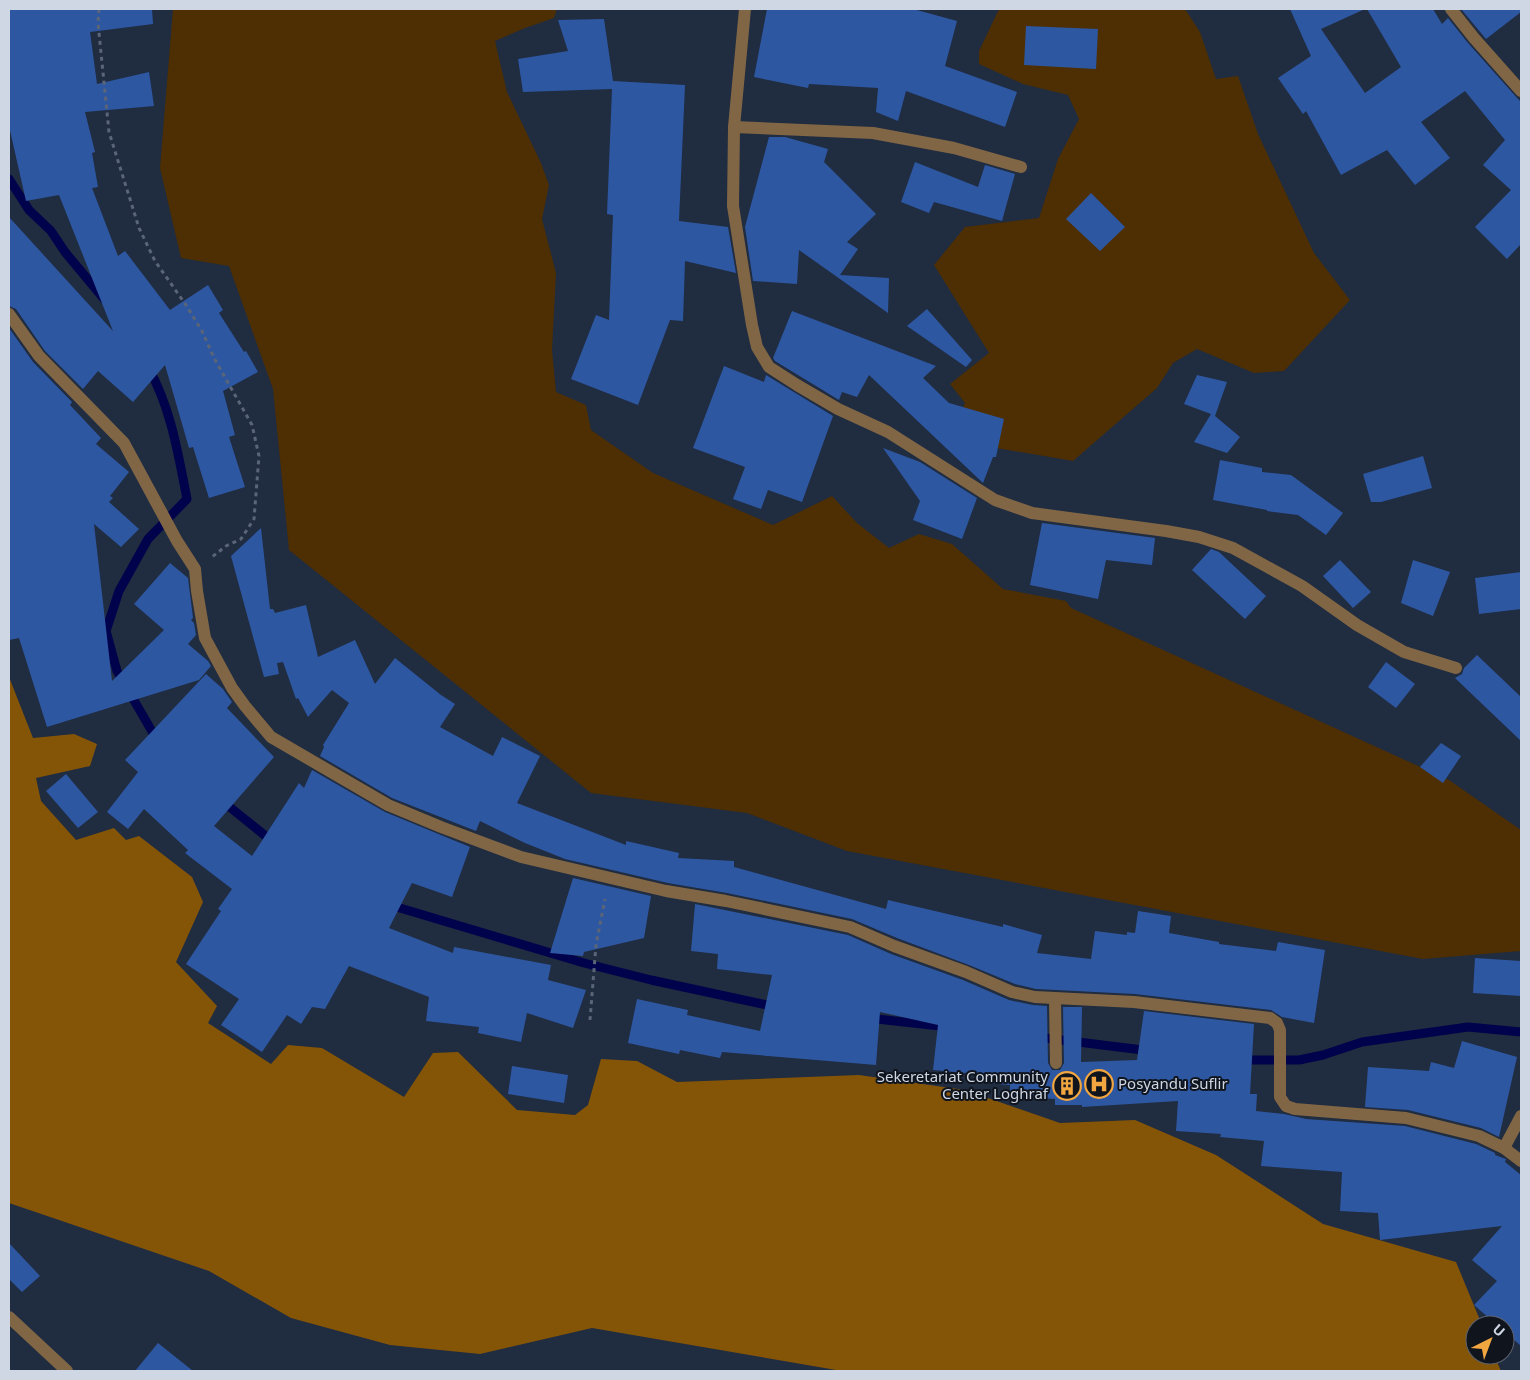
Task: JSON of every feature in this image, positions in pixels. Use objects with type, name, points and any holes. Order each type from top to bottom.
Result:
[{"type":"street","points":[[744,9],[734,127],[734,206],[752,325],[757,348],[769,367],[838,409],[888,432],[995,500],[1032,513],[1166,531],[1233,548],[1302,586],[1357,625],[1404,652],[1456,668]]},
{"type":"street","points":[[1451,9],[1521,91]]},
{"type":"street","points":[[734,127],[873,133],[954,148],[1021,167]]},
{"type":"street","points":[[9,314],[39,356],[124,443],[176,542],[195,569],[205,638],[232,688],[271,737],[388,805],[521,857],[609,879],[850,927],[1012,992],[1036,998],[1134,1002],[1270,1018],[1280,1030],[1280,1097],[1286,1106],[1295,1109],[1406,1118],[1479,1136],[1504,1148],[1521,1161]]},
{"type":"street","points":[[1055,999],[1056,1059]]},
{"type":"street","points":[[1504,1148],[1521,1116]]},
{"type":"street","points":[[9,1317],[67,1371]]},
{"type":"path","points":[[99,9],[98,23],[109,132],[139,228],[155,261],[202,330],[214,358],[252,425],[259,456],[254,519],[241,539],[226,546],[195,569]]},
{"type":"path","points":[[590,1020],[596,946],[609,879]]},
{"type":"shaded area","points":[[173,9],[557,9],[554,18],[495,41],[507,92],[541,163],[549,185],[542,219],[556,273],[552,350],[556,392],[586,405],[591,430],[653,473],[773,525],[832,496],[857,523],[889,548],[919,534],[952,544],[1003,589],[1066,601],[1071,608],[1449,780],[1521,830],[1521,951],[1423,959],[847,851],[747,813],[591,793],[289,550],[273,389],[229,266],[181,258],[160,168]]},
{"type":"shaded area","points":[[999,9],[1185,9],[1200,32],[1216,79],[1238,76],[1258,134],[1314,253],[1350,300],[1284,371],[1254,373],[1197,349],[1173,363],[1157,388],[1073,461],[949,440],[965,403],[950,384],[989,353],[934,265],[965,227],[1039,218],[1058,159],[1079,119],[1068,95],[1023,84],[979,64],[979,51]]},
{"type":"shaded area","points":[[9,677],[33,738],[74,734],[97,744],[90,766],[36,778],[41,801],[76,840],[114,828],[126,840],[139,836],[192,877],[203,902],[176,962],[217,1006],[208,1023],[271,1064],[288,1045],[322,1048],[404,1097],[433,1053],[458,1052],[517,1110],[575,1115],[588,1105],[601,1059],[637,1061],[677,1082],[859,1075],[965,1090],[1060,1123],[1135,1120],[1216,1155],[1323,1224],[1456,1262],[1478,1315],[1465,1315],[1465,1365],[1498,1365],[1501,1371],[842,1371],[592,1328],[480,1354],[390,1345],[291,1318],[209,1271],[9,1203]]},
{"type":"building","points":[[9,9],[152,9],[153,24],[90,32],[97,84],[149,72],[154,106],[85,112],[95,152],[92,153],[98,187],[92,188],[118,256],[125,251],[170,310],[208,285],[223,310],[219,313],[244,352],[246,351],[258,372],[223,391],[235,435],[229,437],[245,487],[209,498],[193,447],[189,448],[165,365],[133,402],[98,371],[83,389],[45,351],[16,309],[9,306],[9,217],[113,331],[59,195],[26,201],[9,126]]},
{"type":"building","points":[[767,9],[913,9],[957,21],[945,66],[1017,92],[1005,127],[906,91],[898,121],[876,112],[878,88],[809,84],[808,88],[754,77]]},
{"type":"building","points":[[1290,9],[1365,9],[1321,29],[1365,93],[1401,67],[1367,9],[1433,9],[1442,24],[1448,18],[1521,102],[1521,244],[1507,259],[1475,227],[1511,190],[1483,165],[1505,140],[1465,91],[1421,122],[1450,158],[1415,185],[1387,150],[1341,175],[1306,111],[1303,114],[1278,78],[1311,56]]},
{"type":"building","points":[[1461,9],[1521,9],[1521,12],[1486,39]]},
{"type":"building","points":[[604,19],[613,81],[685,85],[679,221],[728,227],[736,273],[685,261],[683,321],[670,320],[638,405],[571,379],[596,315],[609,320],[613,215],[607,214],[612,89],[523,92],[518,59],[568,51],[558,20]]},
{"type":"building","points":[[1026,26],[1098,29],[1096,69],[1024,65]]},
{"type":"building","points":[[769,137],[785,137],[828,149],[824,162],[876,214],[847,242],[858,249],[840,275],[889,278],[888,313],[799,250],[797,284],[753,281],[745,227]]},
{"type":"building","points":[[915,162],[978,187],[985,165],[1015,174],[1002,221],[934,202],[929,213],[901,202]]},
{"type":"building","points":[[1091,193],[1125,227],[1100,251],[1066,219]]},
{"type":"building","points":[[927,309],[972,360],[966,367],[907,326]]},
{"type":"building","points":[[792,311],[936,366],[923,378],[949,403],[1004,419],[996,457],[993,457],[983,483],[869,375],[857,397],[842,392],[839,400],[775,361],[773,358]]},
{"type":"building","points":[[9,328],[33,362],[72,402],[70,405],[101,438],[96,444],[129,472],[110,496],[113,498],[109,502],[139,529],[121,547],[94,524],[112,681],[164,630],[134,604],[170,563],[188,578],[193,618],[191,620],[194,623],[196,635],[188,644],[208,661],[211,666],[199,680],[47,727],[19,638],[9,640]]},
{"type":"building","points":[[724,366],[764,382],[766,375],[833,416],[802,502],[768,490],[761,509],[733,499],[745,467],[693,448]]},
{"type":"building","points":[[1197,375],[1227,382],[1215,416],[1240,437],[1227,453],[1194,442],[1211,414],[1184,404]]},
{"type":"building","points":[[883,448],[920,462],[977,498],[962,539],[913,520],[920,501]]},
{"type":"building","points":[[1423,456],[1432,488],[1381,502],[1371,502],[1363,474]]},
{"type":"building","points":[[1220,460],[1262,468],[1262,472],[1291,475],[1343,513],[1326,535],[1298,515],[1213,500]]},
{"type":"building","points":[[1042,523],[1155,538],[1152,565],[1106,560],[1098,599],[1030,585]]},
{"type":"building","points":[[261,528],[270,609],[273,609],[275,613],[306,605],[318,657],[355,640],[375,684],[395,658],[455,704],[440,727],[493,756],[502,737],[540,756],[517,803],[626,845],[626,841],[679,853],[678,858],[734,861],[734,867],[886,909],[888,900],[1003,927],[1003,924],[1042,935],[1037,953],[1091,959],[1095,931],[1127,935],[1127,932],[1135,933],[1138,911],[1171,916],[1169,933],[1219,942],[1219,944],[1276,951],[1278,942],[1325,950],[1314,1023],[1282,1017],[1271,1010],[1135,994],[1036,989],[1015,984],[852,919],[727,893],[668,883],[565,859],[525,843],[480,821],[476,831],[392,798],[320,756],[323,745],[349,703],[332,690],[308,717],[298,698],[296,699],[283,662],[277,663],[279,674],[264,677],[231,556]]},
{"type":"building","points":[[1211,549],[1219,552],[1266,596],[1245,619],[1192,570]]},
{"type":"building","points":[[1340,560],[1371,592],[1353,608],[1323,576]]},
{"type":"building","points":[[1413,560],[1450,572],[1433,616],[1401,603]]},
{"type":"building","points":[[1521,572],[1521,609],[1479,614],[1475,578]]},
{"type":"building","points":[[1477,655],[1521,697],[1521,741],[1455,678],[1462,674],[1464,668]]},
{"type":"building","points":[[1386,662],[1415,684],[1396,708],[1368,687]]},
{"type":"building","points":[[206,674],[223,689],[232,702],[227,708],[274,757],[214,826],[252,856],[299,783],[304,788],[312,770],[385,812],[470,847],[452,897],[412,883],[389,928],[453,953],[454,947],[551,965],[548,980],[586,990],[573,1028],[527,1013],[521,1042],[478,1033],[479,1027],[426,1021],[429,997],[349,966],[325,1009],[312,1007],[301,1024],[287,1015],[262,1052],[221,1025],[239,999],[186,964],[221,911],[218,909],[232,889],[185,853],[188,850],[144,809],[128,829],[107,812],[138,772],[125,760]]},
{"type":"building","points":[[1441,743],[1461,756],[1443,783],[1420,767]]},
{"type":"building","points":[[66,774],[98,812],[78,828],[46,791]]},
{"type":"building","points":[[573,878],[651,896],[644,938],[584,952],[583,956],[550,953]]},
{"type":"building","points":[[695,904],[848,935],[891,954],[963,980],[1009,1000],[1047,1006],[1048,1063],[1052,1070],[1060,1070],[1064,1063],[1063,1007],[1082,1007],[1081,1062],[1137,1060],[1144,1011],[1254,1024],[1250,1094],[1257,1094],[1256,1111],[1306,1119],[1405,1126],[1476,1144],[1506,1159],[1505,1162],[1521,1175],[1521,1346],[1515,1341],[1515,1315],[1486,1315],[1474,1305],[1497,1281],[1472,1260],[1502,1226],[1380,1240],[1378,1213],[1340,1211],[1342,1172],[1261,1166],[1264,1141],[1220,1137],[1221,1134],[1176,1131],[1178,1101],[1082,1107],[1082,1105],[1055,1105],[1055,1099],[1010,1096],[1010,1085],[975,1082],[976,1074],[933,1070],[938,1025],[880,1012],[876,1065],[722,1052],[720,1058],[680,1050],[679,1054],[628,1043],[637,999],[688,1010],[687,1015],[760,1031],[772,975],[717,969],[718,954],[691,951]]},
{"type":"building","points":[[1475,958],[1521,961],[1521,996],[1473,993]]},
{"type":"building","points":[[1462,1041],[1517,1057],[1499,1137],[1481,1128],[1408,1110],[1365,1107],[1368,1067],[1429,1071],[1431,1062],[1454,1068]]},
{"type":"building","points":[[512,1066],[568,1075],[564,1103],[508,1094]]},
{"type":"building","points":[[9,1243],[40,1276],[22,1292],[9,1279]]},
{"type":"building","points":[[158,1343],[193,1371],[135,1371]]},
{"type":"waterway","points":[[9,179],[29,210],[51,231],[65,252],[105,300]]},
{"type":"waterway","points":[[148,367],[163,398],[177,448],[187,499],[148,539],[119,591],[106,631],[117,671],[157,740]]},
{"type":"waterway","points":[[221,800],[273,842]]},
{"type":"waterway","points":[[390,905],[584,963],[651,980],[776,1007]]},
{"type":"waterway","points":[[868,1018],[949,1027]]},
{"type":"waterway","points":[[1241,1060],[1299,1060],[1323,1055],[1362,1042],[1468,1027],[1521,1032]]},
{"type":"waterway","points":[[1037,1037],[1151,1051]]},
{"type":"place","name":"Posyandu Suflir","points":[[1099,1084]]},
{"type":"place","name":"Sekeretariat Community Center Loghraf","points":[[1067,1086]]}]
